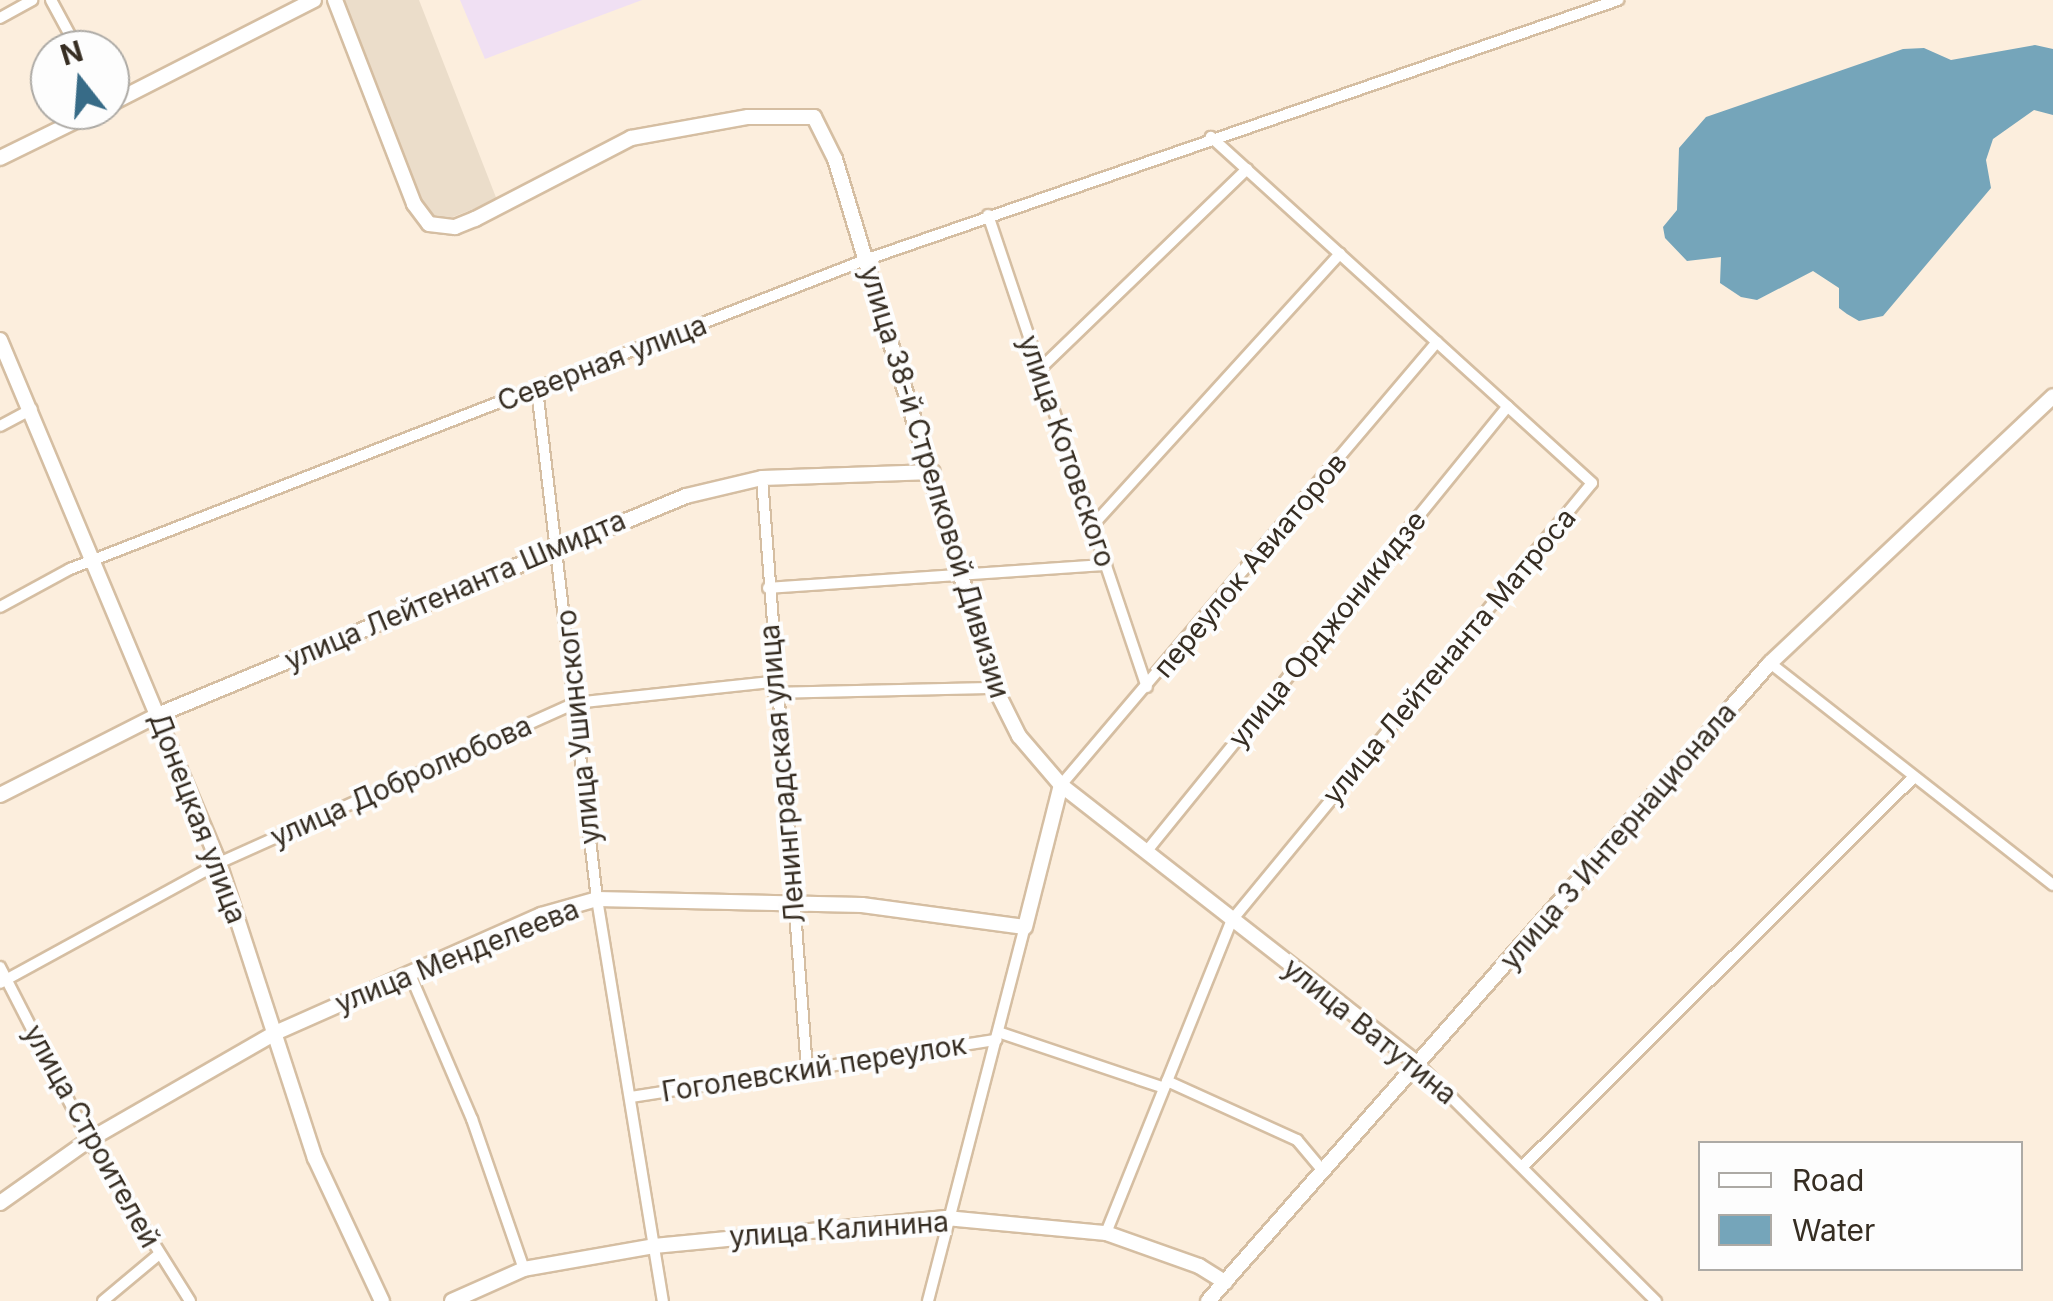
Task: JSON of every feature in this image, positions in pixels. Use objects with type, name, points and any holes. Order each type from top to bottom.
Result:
[{"type":"street","points":[[0,18],[32,0]]},
{"type":"street","points":[[50,0],[67,30]]},
{"type":"street","points":[[130,94],[314,0]]},
{"type":"street","name":"улица 38-й Стрелковой Дивизии","points":[[334,0],[419,215],[441,227],[486,214],[631,138],[748,117],[814,117],[832,149],[933,472],[995,688],[1019,736],[1061,786]]},
{"type":"street","name":"Северная улица","points":[[0,607],[94,561],[866,260],[1210,137],[1618,0]]},
{"type":"street","points":[[0,158],[57,130]]},
{"type":"street","name":"улица Лейтенанта Матроса","points":[[1106,1233],[1232,920],[1592,483],[1210,137]]},
{"type":"street","points":[[1040,368],[1246,170]]},
{"type":"street","name":"улица Котовского","points":[[988,215],[1147,687]]},
{"type":"street","points":[[1092,525],[1340,254]]},
{"type":"street","name":"Донецкая улица","points":[[0,340],[160,714],[219,863],[315,1158],[382,1301]]},
{"type":"street","name":"переулок Авиаторов","points":[[1061,786],[1438,342]]},
{"type":"street","name":"улица Ушинского","points":[[537,388],[597,899],[663,1301]]},
{"type":"street","name":"улица 3 Интернационала","points":[[1220,1294],[1323,1171],[1770,663],[2053,396]]},
{"type":"street","name":"улица Орджоникидзе","points":[[1146,852],[1508,406]]},
{"type":"street","points":[[0,426],[32,409]]},
{"type":"street","name":"улица Лейтенанта Шмидта","points":[[0,795],[160,714],[558,545],[686,496],[762,478],[933,472]]},
{"type":"street","name":"Ленинградская улица","points":[[762,478],[773,687],[807,1069]]},
{"type":"street","points":[[768,588],[1106,565]]},
{"type":"street","points":[[1770,663],[2053,885]]},
{"type":"street","name":"улица Добролюбова","points":[[3,981],[219,863],[575,704],[773,687],[995,688]]},
{"type":"street","points":[[1525,1164],[1913,778]]},
{"type":"street","points":[[928,1301],[946,1218],[998,1036],[1061,786]]},
{"type":"street","name":"улица Ватутина","points":[[1061,786],[1418,1064],[1525,1164],[1656,1301]]},
{"type":"street","name":"улица Менделеева","points":[[0,1203],[90,1140],[275,1033],[541,915],[597,899],[793,903],[1025,927]]},
{"type":"street","name":"улица Строителей","points":[[0,966],[3,981],[90,1140],[190,1301]]},
{"type":"street","points":[[409,972],[472,1120],[524,1269]]},
{"type":"street","name":"Гоголевский переулок","points":[[631,1097],[998,1036],[1166,1084],[1297,1140],[1323,1171]]},
{"type":"street","name":"улица Калинина","points":[[452,1301],[524,1269],[654,1246],[946,1218],[1106,1233],[1199,1266],[1220,1294]]},
{"type":"street","points":[[103,1301],[158,1255]]},
{"type":"shaded area","points":[[342,0],[419,0],[497,200],[450,218],[428,214],[412,189]]},
{"type":"shaded area","points":[[460,0],[642,0],[485,59]]},
{"type":"water","points":[[2035,45],[2053,49],[2053,115],[2034,110],[1993,139],[1986,160],[1991,188],[1883,316],[1859,321],[1847,314],[1839,308],[1839,288],[1813,271],[1757,300],[1741,297],[1720,283],[1721,257],[1687,261],[1665,238],[1663,227],[1677,210],[1679,148],[1706,117],[1903,49],[1924,48],[1951,60]]}]
